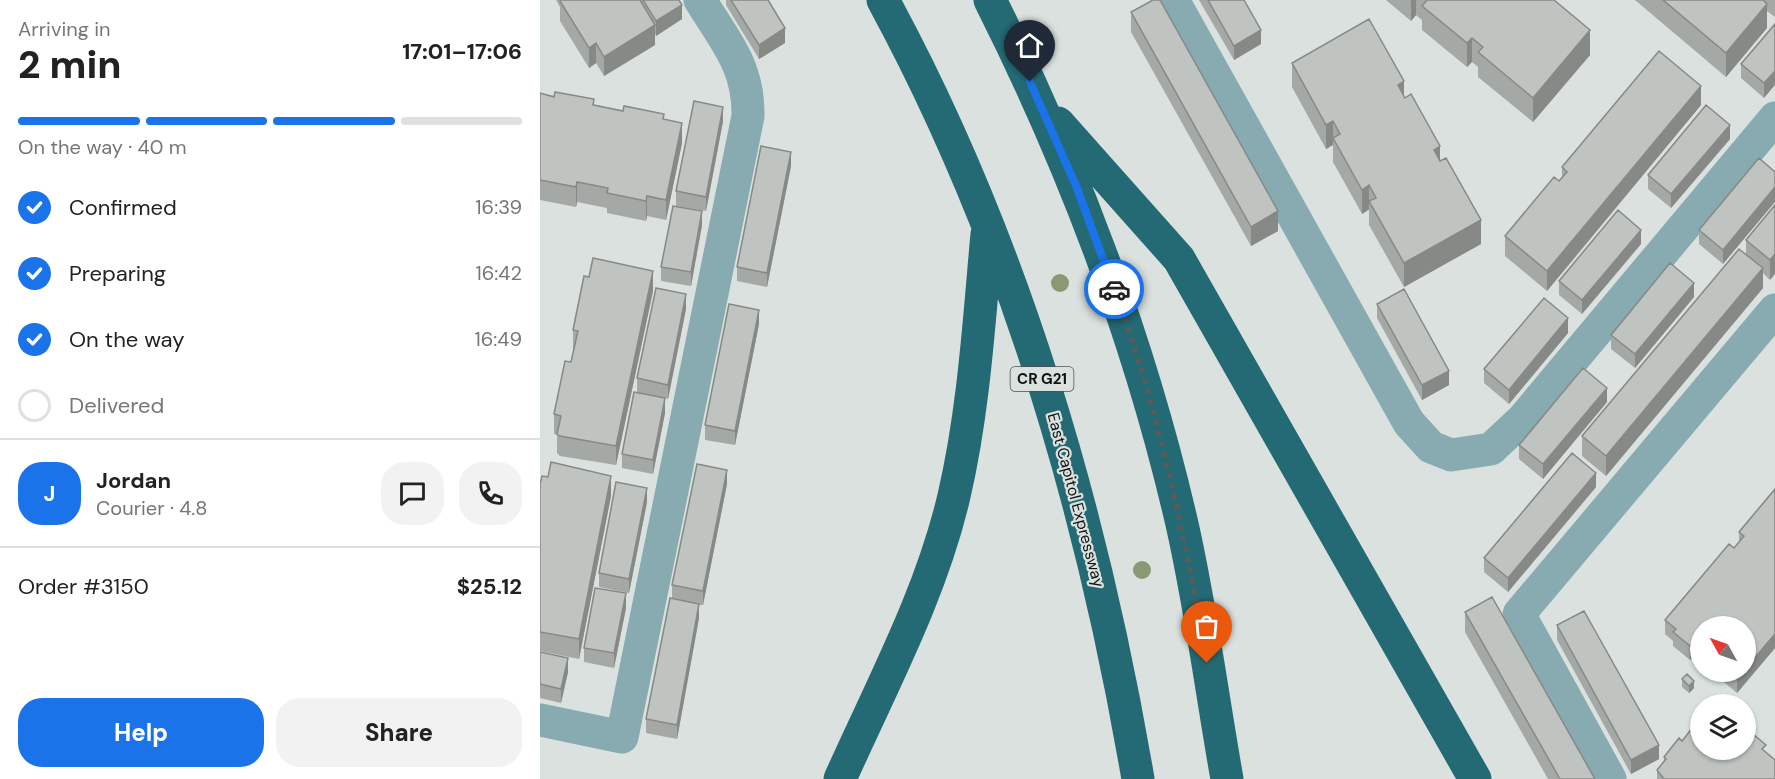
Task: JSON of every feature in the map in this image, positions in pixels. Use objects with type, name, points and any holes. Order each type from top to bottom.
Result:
[{"type":"highway","name":"East Capitol Expressway","points":[[883,0],[938,109],[987,226],[1023,321],[1055,420],[1091,546],[1118,661],[1138,779]]},
{"type":"highway","points":[[990,0],[1039,101],[1077,188],[1131,336],[1182,524],[1227,779]]},
{"type":"highway","points":[[1039,101],[1179,259],[1475,779]]},
{"type":"highway","points":[[840,779],[910,623],[934,563],[954,497],[975,370],[987,226]]},
{"type":"lane","points":[[540,720],[622,737],[748,116],[748,90],[741,68],[700,0]]},
{"type":"lane","points":[[1173,0],[1409,423],[1431,447],[1450,455],[1491,449],[1523,419],[1775,118]]},
{"type":"lane","points":[[1610,779],[1520,614],[1775,310]]},
{"type":"building","points":[[561,0],[640,0],[655,25],[604,57],[596,43],[589,48]]},
{"type":"building","points":[[643,0],[679,0],[682,5],[656,21]]},
{"type":"building","points":[[731,0],[768,0],[785,28],[759,45]]},
{"type":"building","points":[[1153,0],[1160,0],[1278,211],[1251,227],[1131,12]]},
{"type":"building","points":[[1208,0],[1244,0],[1261,30],[1234,46]]},
{"type":"building","points":[[1427,0],[1554,0],[1590,30],[1533,98],[1478,52],[1483,47],[1472,38],[1467,43],[1422,6]]},
{"type":"building","points":[[1663,0],[1763,0],[1767,4],[1726,53]]},
{"type":"building","points":[[1369,19],[1404,81],[1398,85],[1405,98],[1411,94],[1440,146],[1434,150],[1440,161],[1446,158],[1481,220],[1404,263],[1369,201],[1376,198],[1369,185],[1362,190],[1333,138],[1340,134],[1333,121],[1326,125],[1292,63]]},
{"type":"building","points":[[1775,24],[1775,71],[1764,83],[1741,64]]},
{"type":"building","points":[[1659,51],[1701,86],[1547,271],[1505,236],[1554,177],[1559,181],[1567,172],[1562,167]]},
{"type":"building","points":[[555,92],[594,99],[593,105],[623,111],[624,106],[664,114],[663,119],[682,123],[666,200],[647,196],[646,201],[607,193],[608,188],[577,182],[576,187],[540,180],[540,93],[554,97]]},
{"type":"building","points":[[694,101],[723,107],[706,197],[676,191]]},
{"type":"building","points":[[1706,105],[1730,125],[1671,194],[1648,175]]},
{"type":"building","points":[[761,146],[791,152],[767,273],[737,267]]},
{"type":"building","points":[[1759,158],[1775,172],[1775,187],[1723,250],[1699,230]]},
{"type":"building","points":[[1775,205],[1775,254],[1770,260],[1746,240]]},
{"type":"building","points":[[673,206],[702,211],[691,272],[661,267]]},
{"type":"building","points":[[1618,210],[1641,230],[1582,300],[1559,281]]},
{"type":"building","points":[[1739,249],[1763,268],[1606,456],[1582,436]]},
{"type":"building","points":[[593,258],[653,271],[616,446],[560,436],[557,434],[561,416],[554,414],[565,361],[571,362],[578,331],[573,330],[584,276],[589,277]]},
{"type":"building","points":[[1670,263],[1694,283],[1635,354],[1611,335]]},
{"type":"building","points":[[656,288],[686,294],[668,385],[637,378]]},
{"type":"building","points":[[1404,289],[1449,371],[1422,385],[1377,304]]},
{"type":"building","points":[[1544,298],[1568,318],[1509,390],[1484,369]]},
{"type":"building","points":[[729,304],[759,310],[735,431],[705,425]]},
{"type":"building","points":[[1583,368],[1607,388],[1543,464],[1519,445]]},
{"type":"building","points":[[634,392],[665,398],[653,460],[622,454]]},
{"type":"building","points":[[1572,453],[1596,473],[1508,578],[1484,558]]},
{"type":"building","points":[[551,462],[611,476],[579,639],[540,632],[540,484],[542,476],[548,477]]},
{"type":"building","points":[[697,464],[727,470],[703,591],[672,585]]},
{"type":"building","points":[[616,482],[647,488],[629,579],[599,573]]},
{"type":"building","points":[[1775,489],[1775,634],[1756,656],[1756,616],[1690,616],[1690,646],[1673,632],[1676,629],[1665,620],[1729,544],[1734,548],[1744,536],[1739,532]]},
{"type":"building","points":[[595,588],[626,593],[614,653],[584,648]]},
{"type":"building","points":[[1492,597],[1595,779],[1560,779],[1465,612]]},
{"type":"building","points":[[670,598],[699,604],[677,725],[646,719]]},
{"type":"building","points":[[1584,611],[1659,745],[1631,760],[1557,625]]},
{"type":"building","points":[[540,652],[568,658],[561,689],[540,684]]},
{"type":"building","points":[[1687,674],[1690,682],[1693,682],[1689,686],[1682,679]]},
{"type":"building","points":[[1690,731],[1690,760],[1756,760],[1756,736],[1766,745],[1762,749],[1775,760],[1775,779],[1664,779],[1657,770],[1679,738],[1682,741]]},
{"type":"way so far","points":[[1114,289],[1131,336],[1182,524],[1207,663]]},
{"type":"route","points":[[1030,82],[1077,188],[1114,289]]}]
